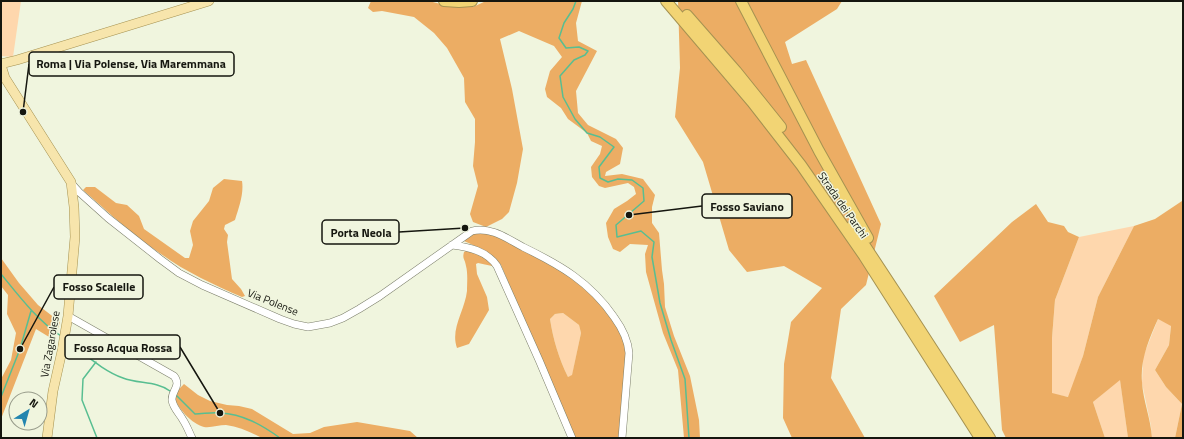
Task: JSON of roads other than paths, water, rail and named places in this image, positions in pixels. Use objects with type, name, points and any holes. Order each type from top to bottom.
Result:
[{"type":"highway","points":[[444,1],[472,1]]},
{"type":"highway","name":"Strada dei Parchi","points":[[666,1],[776,120],[860,238],[990,438]]},
{"type":"highway","name":"Strada dei Parchi","points":[[676,1],[734,74],[849,234],[980,438]]},
{"type":"highway","points":[[741,1],[816,145],[904,305]]},
{"type":"main road","points":[[1,64],[210,1]]},
{"type":"main road","name":"Via Polense","points":[[1,64],[5,78],[71,182]]},
{"type":"main road","name":"Via Zagarolese","points":[[47,438],[53,391],[68,316],[75,237],[71,182]]},
{"type":"street","name":"Via Polense","points":[[71,182],[79,192],[108,218],[179,273],[202,285],[280,319],[303,326],[326,324],[348,315],[380,296],[473,230],[484,230],[497,234],[547,259],[566,270],[586,285],[604,303],[622,328],[629,348],[622,438]]},
{"type":"street","points":[[452,245],[468,247],[478,251],[490,258],[497,266],[572,438]]},
{"type":"street","points":[[68,316],[174,376],[177,382],[172,401],[192,438]]},
{"type":"waterway","points":[[576,1],[564,23],[559,38],[566,48],[579,47],[588,51],[585,55],[574,60],[560,76],[563,97],[575,119],[587,133],[600,137],[614,147],[599,167],[600,178],[608,182],[618,179],[632,180],[643,188],[644,201],[616,225],[617,237],[641,231],[654,242],[652,257],[660,303],[685,379],[689,438]]},
{"type":"waterway","points":[[1,274],[36,315],[61,336]]},
{"type":"waterway","points":[[1,397],[20,349],[31,311]]},
{"type":"waterway","points":[[68,342],[101,367],[116,375],[129,380],[153,384],[170,391]]},
{"type":"waterway","points":[[96,362],[83,379],[82,400],[97,438]]},
{"type":"waterway","points":[[176,395],[195,414],[217,413],[237,416],[252,421],[280,438]]},
{"type":"place","name":"Roma | Via Polense, Via Maremmana","points":[[23,112]]},
{"type":"place","name":"Fosso Saviano","points":[[629,215]]},
{"type":"place","name":"Porta Neola","points":[[465,228]]},
{"type":"place","name":"Fosso Scalelle","points":[[20,349]]},
{"type":"place","name":"Fosso Acqua Rossa","points":[[220,413]]}]
